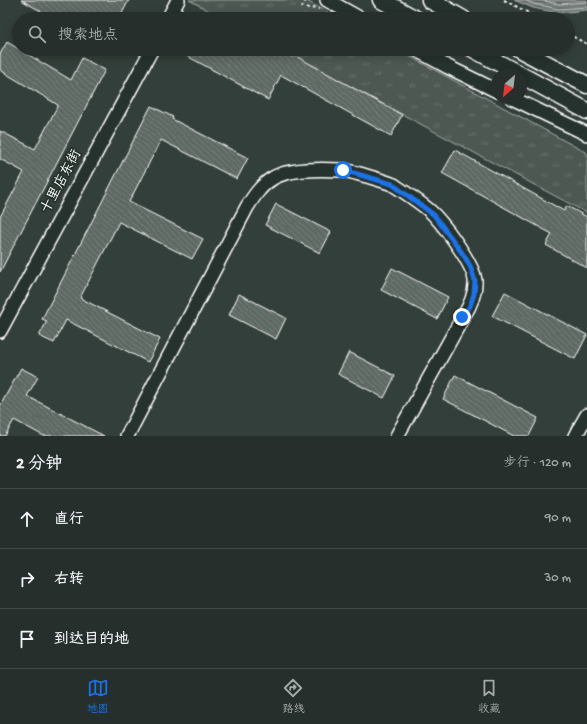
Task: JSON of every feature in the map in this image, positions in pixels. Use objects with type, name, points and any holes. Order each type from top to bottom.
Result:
[{"type":"main road","points":[[381,0],[403,12]]},
{"type":"main road","points":[[430,0],[451,12]]},
{"type":"main road","points":[[485,56],[507,68]]},
{"type":"main road","points":[[532,56],[587,85]]},
{"type":"main road","points":[[527,79],[587,111]]},
{"type":"street","points":[[172,12],[178,0]]},
{"type":"street","points":[[327,0],[348,12]]},
{"type":"street","name":"十里店东街","points":[[0,331],[148,56]]},
{"type":"street","points":[[428,56],[491,88]]},
{"type":"street","points":[[524,104],[587,134]]},
{"type":"street","points":[[127,436],[257,190],[273,178],[291,171],[343,170],[392,184],[434,215],[465,257],[471,268],[475,281],[474,294],[470,306],[462,317],[397,436]]},
{"type":"street","points":[[575,436],[587,415]]},
{"type":"path","points":[[302,6],[306,0]]},
{"type":"path","points":[[504,0],[527,12]]},
{"type":"path","points":[[575,38],[587,44]]},
{"type":"green space","points":[[189,0],[305,0],[327,12],[211,12]]},
{"type":"green space","points":[[293,56],[409,56],[491,101],[491,104],[497,104],[587,153],[587,213]]},
{"type":"water","points":[[514,0],[587,0],[587,10],[553,12],[533,8]]},
{"type":"building","points":[[21,0],[129,0],[123,12],[42,12]]},
{"type":"building","points":[[7,42],[12,45],[12,56],[31,56],[71,80],[82,58],[105,70],[0,272],[0,217],[24,172],[0,159],[0,131],[35,149],[58,105],[0,70],[0,54]]},
{"type":"building","points":[[187,56],[296,56],[402,115],[391,136],[281,75],[268,100]]},
{"type":"building","points":[[151,106],[173,117],[172,119],[248,158],[237,179],[161,140],[129,202],[203,239],[192,259],[119,222],[80,298],[160,339],[148,362],[66,320],[54,343],[39,336],[47,321],[42,319]]},
{"type":"building","points":[[455,150],[564,211],[567,206],[587,217],[587,268],[546,245],[552,234],[442,173]]},
{"type":"building","points":[[276,204],[331,232],[320,253],[265,225]]},
{"type":"building","points":[[392,268],[448,297],[437,319],[381,290]]},
{"type":"building","points":[[505,292],[587,335],[575,359],[492,316]]},
{"type":"building","points":[[239,294],[286,318],[276,339],[229,315]]},
{"type":"building","points":[[349,352],[395,376],[384,398],[338,374]]},
{"type":"building","points":[[21,368],[38,377],[27,396],[104,436],[44,436],[14,420],[5,436],[0,436],[0,406]]},
{"type":"building","points":[[455,375],[538,418],[529,436],[514,436],[443,399]]},
{"type":"route","points":[[343,170],[392,184],[434,215],[465,257],[471,268],[475,281],[474,294],[470,306],[462,317]]}]
